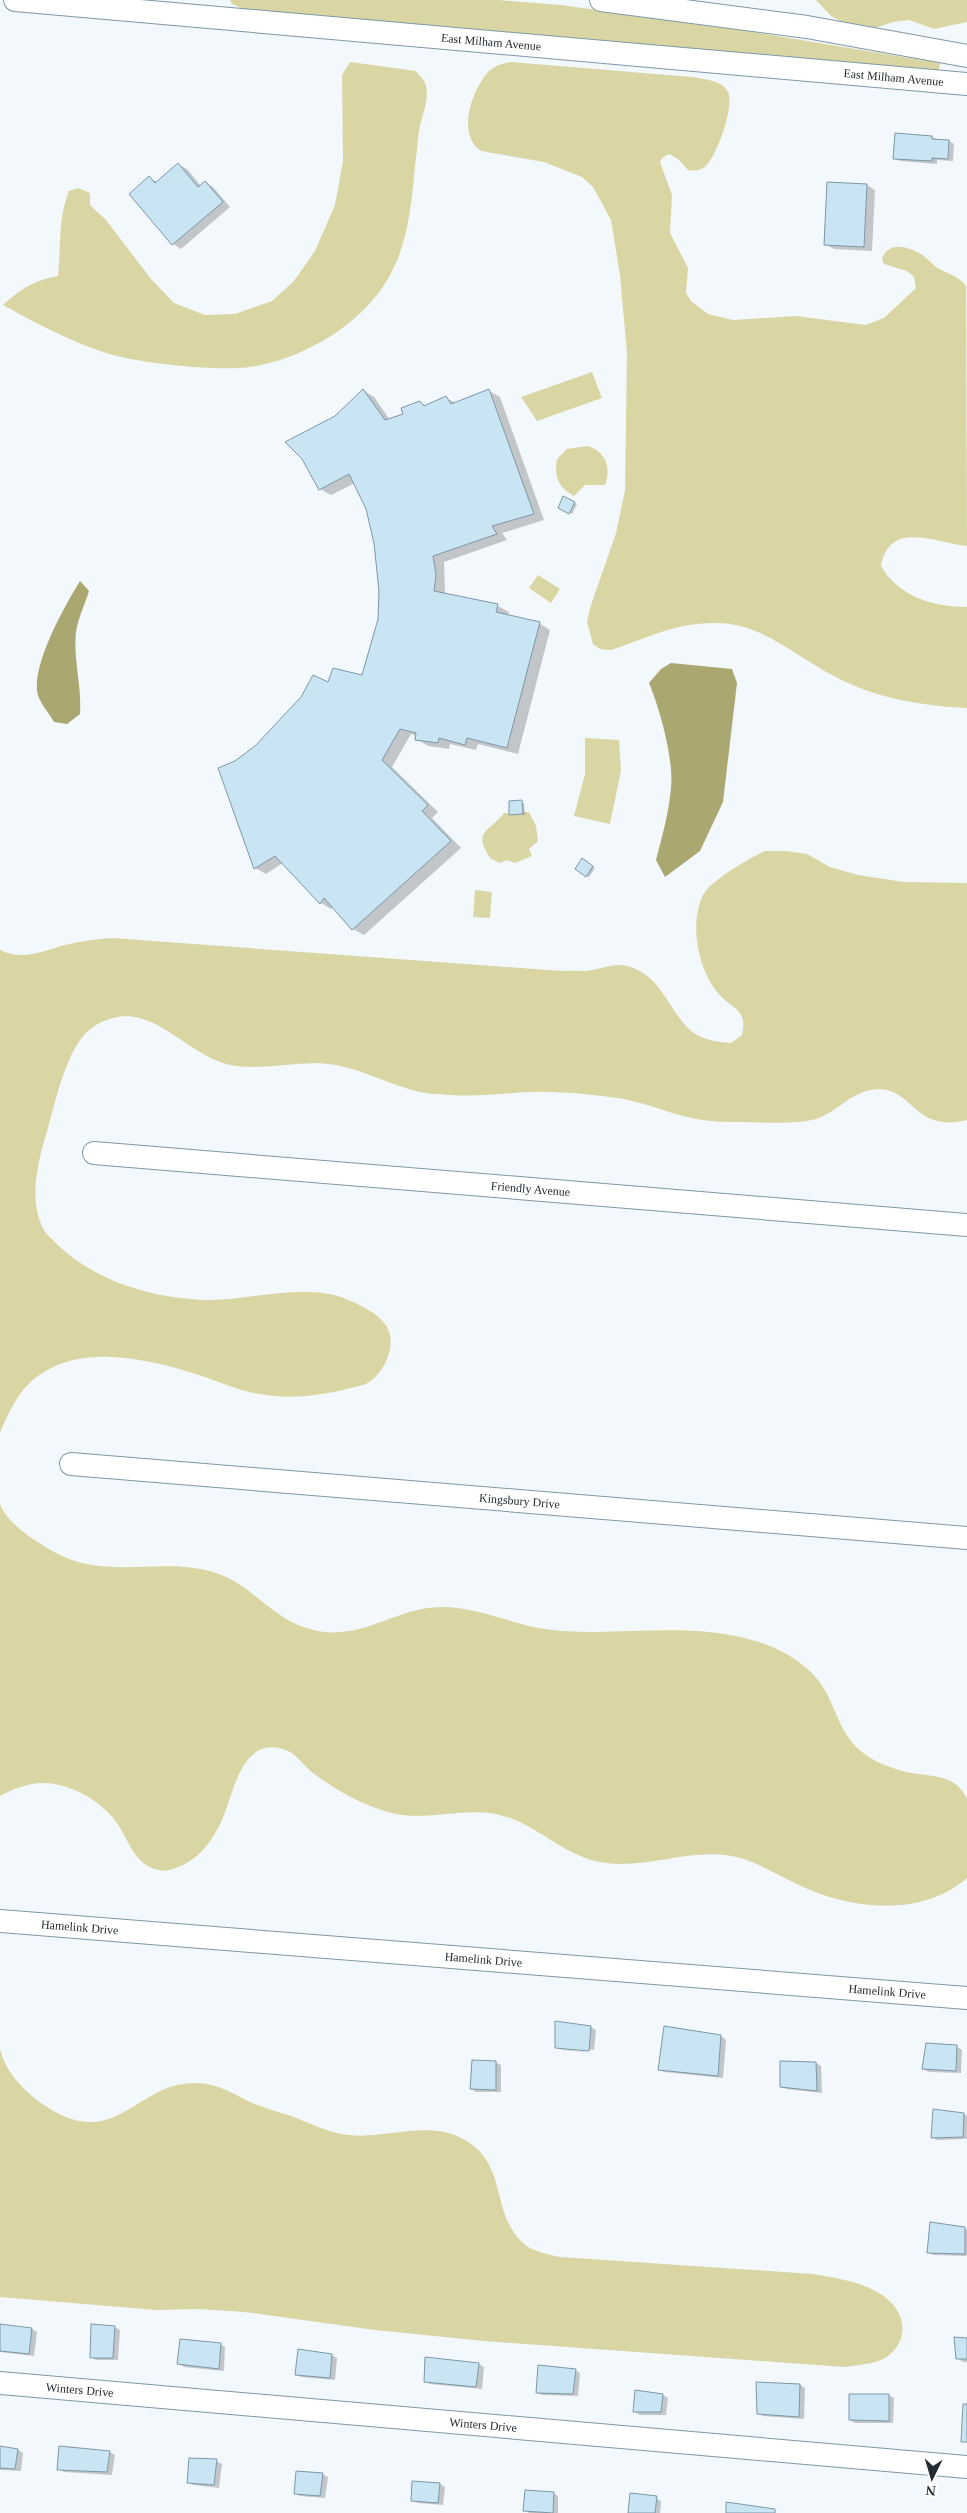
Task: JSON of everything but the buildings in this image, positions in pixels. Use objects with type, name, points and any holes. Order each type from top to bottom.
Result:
[{"type":"street","name":"East Milham Avenue","points":[[15,0],[967,84]]},
{"type":"street","points":[[601,0],[807,27],[967,56]]},
{"type":"street","name":"Friendly Avenue","points":[[94,1153],[967,1225]]},
{"type":"street","name":"Kingsbury Drive","points":[[71,1464],[967,1538]]},
{"type":"street","name":"Hamelink Drive","points":[[0,1921],[967,1998]]},
{"type":"street","name":"Winters Drive","points":[[0,2383],[967,2467]]},
{"type":"shaded area","points":[[230,0],[499,0],[561,5],[729,28],[940,63],[939,70],[243,9],[232,4]]},
{"type":"shaded area","points":[[816,0],[967,0],[967,22],[934,29],[909,20],[893,22],[872,29],[852,27],[831,16]]},
{"type":"shaded area","points":[[350,62],[416,71],[424,82],[427,95],[418,135],[409,216],[400,253],[385,284],[371,302],[338,332],[318,344],[277,361],[242,368],[203,368],[138,360],[106,353],[40,325],[3,305],[28,286],[58,276],[60,233],[65,201],[69,191],[78,188],[90,193],[90,205],[106,220],[151,279],[174,303],[205,315],[235,314],[272,301],[294,281],[315,251],[335,205],[343,161],[342,75]]},
{"type":"shaded area","points":[[511,62],[692,77],[712,81],[725,88],[729,99],[727,120],[708,163],[703,168],[694,171],[688,170],[678,159],[669,154],[662,158],[660,162],[672,195],[670,233],[688,268],[686,293],[691,301],[708,314],[733,320],[795,316],[866,325],[884,318],[916,288],[914,277],[907,271],[884,264],[882,259],[885,253],[895,247],[908,248],[920,253],[936,267],[956,277],[966,286],[967,546],[915,537],[904,538],[893,543],[886,552],[881,566],[897,585],[918,598],[942,605],[967,607],[967,708],[916,703],[865,690],[834,676],[762,634],[731,624],[714,623],[674,628],[611,650],[600,649],[593,644],[587,622],[616,533],[625,491],[627,353],[620,275],[611,220],[593,187],[582,177],[544,162],[481,151],[473,144],[469,134],[468,123],[472,100],[477,89],[489,71],[494,67]]},
{"type":"shaded area","points":[[592,372],[602,398],[537,421],[521,397]]},
{"type":"shaded area","points":[[588,446],[600,452],[606,462],[607,479],[605,485],[585,485],[574,496],[564,489],[558,481],[556,471],[557,459],[567,449]]},
{"type":"shaded area","points":[[538,575],[560,589],[551,603],[529,588]]},
{"type":"shaded area","points":[[80,581],[89,591],[80,616],[75,642],[80,714],[67,724],[54,722],[44,707],[37,691],[37,679],[51,634]]},
{"type":"shaded area","points":[[671,663],[732,669],[737,683],[723,802],[700,851],[665,877],[656,860],[670,797],[670,763],[662,720],[649,683],[661,669]]},
{"type":"shaded area","points":[[585,738],[619,740],[621,771],[610,824],[574,816],[585,774]]},
{"type":"shaded area","points":[[523,812],[529,812],[536,826],[538,841],[529,849],[532,856],[515,863],[507,860],[499,863],[490,858],[483,842],[485,832],[504,813],[523,814]]},
{"type":"shaded area","points":[[765,851],[807,854],[830,867],[858,875],[904,882],[967,883],[967,1120],[936,1121],[925,1116],[900,1096],[890,1091],[878,1089],[860,1093],[831,1112],[816,1119],[777,1123],[724,1122],[699,1119],[620,1098],[561,1092],[481,1095],[426,1093],[402,1087],[356,1070],[324,1063],[262,1067],[237,1066],[218,1061],[200,1052],[150,1021],[132,1017],[113,1018],[93,1027],[84,1036],[76,1047],[63,1076],[37,1171],[35,1196],[40,1221],[45,1232],[74,1259],[108,1278],[146,1292],[185,1299],[205,1300],[221,1300],[286,1292],[318,1292],[340,1297],[369,1310],[385,1324],[391,1340],[388,1357],[379,1373],[366,1384],[322,1394],[286,1397],[237,1389],[183,1370],[141,1360],[119,1357],[76,1359],[56,1366],[32,1381],[15,1402],[0,1433],[0,950],[16,955],[24,955],[77,942],[112,938],[562,971],[589,971],[614,965],[623,965],[640,971],[651,979],[682,1022],[691,1031],[701,1037],[731,1043],[742,1035],[743,1019],[738,1010],[718,993],[705,972],[696,932],[699,907],[703,895],[713,883],[740,864]]},
{"type":"shaded area","points":[[475,890],[492,892],[490,918],[473,917]]},
{"type":"shaded area","points":[[0,1504],[9,1519],[33,1539],[72,1560],[102,1566],[167,1566],[200,1569],[216,1573],[243,1587],[292,1622],[325,1632],[355,1630],[410,1612],[440,1607],[468,1610],[524,1625],[552,1630],[577,1632],[703,1631],[727,1634],[763,1643],[794,1659],[820,1682],[849,1739],[867,1756],[900,1770],[949,1780],[962,1791],[967,1799],[967,1878],[949,1891],[928,1899],[907,1904],[884,1906],[839,1900],[817,1893],[744,1859],[725,1855],[708,1854],[624,1864],[591,1860],[579,1856],[524,1824],[500,1815],[473,1812],[416,1816],[402,1815],[378,1809],[358,1801],[330,1785],[288,1751],[272,1747],[260,1750],[250,1758],[242,1769],[221,1822],[202,1851],[185,1864],[172,1869],[158,1870],[150,1867],[138,1858],[113,1817],[86,1795],[65,1786],[37,1783],[21,1787],[0,1796]]},
{"type":"shaded area","points":[[0,2049],[9,2071],[19,2084],[37,2100],[65,2117],[88,2122],[108,2119],[162,2090],[183,2084],[207,2084],[257,2105],[342,2134],[362,2136],[431,2130],[457,2136],[474,2146],[485,2158],[492,2171],[505,2215],[512,2229],[522,2242],[535,2250],[560,2257],[813,2274],[847,2280],[879,2293],[894,2306],[902,2322],[901,2340],[896,2348],[884,2359],[867,2364],[844,2367],[484,2341],[375,2330],[245,2312],[198,2309],[156,2310],[0,2297]]}]
